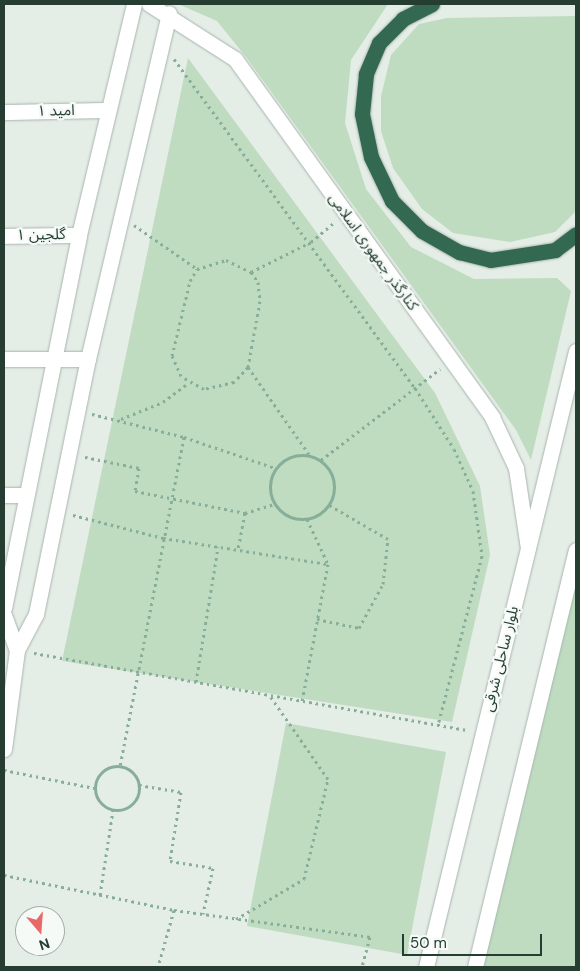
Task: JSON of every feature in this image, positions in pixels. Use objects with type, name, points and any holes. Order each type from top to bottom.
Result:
[{"type":"highway","points":[[432,4],[403,19],[379,43],[366,74],[362,114],[371,157],[392,201],[422,231],[459,252],[490,260],[555,250],[576,234]]},
{"type":"main road","points":[[4,608],[79,235],[134,4]]},
{"type":"main road","name":"کنارگذر جمهوری اسلامی","points":[[149,4],[169,13],[235,59],[492,417],[516,468],[528,548]]},
{"type":"main road","points":[[10,650],[36,614],[76,410],[169,13]]},
{"type":"main road","name":"امید ۱","points":[[4,112],[108,110]]},
{"type":"main road","name":"گلجین ۱","points":[[4,236],[79,235]]},
{"type":"main road","name":"بلوار ساحلی شرقی","points":[[426,967],[576,351]]},
{"type":"main road","points":[[4,360],[88,359]]},
{"type":"main road","points":[[4,495],[26,495]]},
{"type":"main road","points":[[474,967],[576,550]]},
{"type":"main road","points":[[4,615],[10,650],[4,749]]},
{"type":"path","points":[[162,42],[311,242],[414,388],[454,449],[473,491],[482,556],[438,726]]},
{"type":"path","points":[[251,272],[311,242],[346,214]]},
{"type":"path","points":[[121,215],[197,269]]},
{"type":"path","points":[[226,260],[251,272],[258,282],[260,301],[248,367],[219,388],[188,383],[175,368],[172,356],[190,281],[197,269],[226,260]]},
{"type":"path","points":[[321,460],[451,360]]},
{"type":"path","points":[[248,367],[309,455]]},
{"type":"path","points":[[119,420],[163,402],[188,383]]},
{"type":"path","points":[[76,410],[184,437],[275,468]]},
{"type":"path","points":[[120,766],[184,437]]},
{"type":"path","points":[[67,453],[139,468],[134,491],[245,513],[274,504]]},
{"type":"path","points":[[296,454],[309,455],[321,460],[334,481],[329,505],[307,519],[283,513],[274,504],[270,492],[275,468],[296,454]]},
{"type":"path","points":[[317,618],[359,628],[383,584],[388,539],[329,505]]},
{"type":"path","points":[[55,511],[163,538],[328,564]]},
{"type":"path","points":[[238,550],[245,513]]},
{"type":"path","points":[[302,701],[328,564],[307,519]]},
{"type":"path","points":[[196,682],[218,547]]},
{"type":"path","points":[[10,650],[483,733]]},
{"type":"path","points":[[236,919],[304,879],[328,779],[270,695]]},
{"type":"path","points":[[120,766],[135,776],[139,785],[134,802],[113,810],[101,804],[94,788],[102,771],[120,766]]},
{"type":"path","points":[[4,770],[94,788]]},
{"type":"path","points":[[139,785],[181,792],[170,861],[214,868],[203,914]]},
{"type":"path","points":[[100,894],[113,810]]},
{"type":"path","points":[[4,875],[174,910],[370,937],[362,967]]},
{"type":"path","points":[[158,967],[174,910]]},
{"type":"green space","points":[[178,4],[388,4],[351,60],[345,123],[366,189],[411,247],[474,279],[557,278],[571,291],[531,460],[516,430],[246,57],[217,21]]},
{"type":"green space","points":[[576,16],[576,211],[555,232],[510,242],[453,233],[422,209],[393,168],[381,131],[381,96],[391,55],[419,24],[447,18]]},
{"type":"green space","points":[[188,58],[435,393],[480,486],[490,555],[452,722],[62,661]]},
{"type":"green space","points":[[576,548],[576,967],[474,967]]},
{"type":"green space","points":[[286,723],[446,752],[407,955],[247,926]]}]
